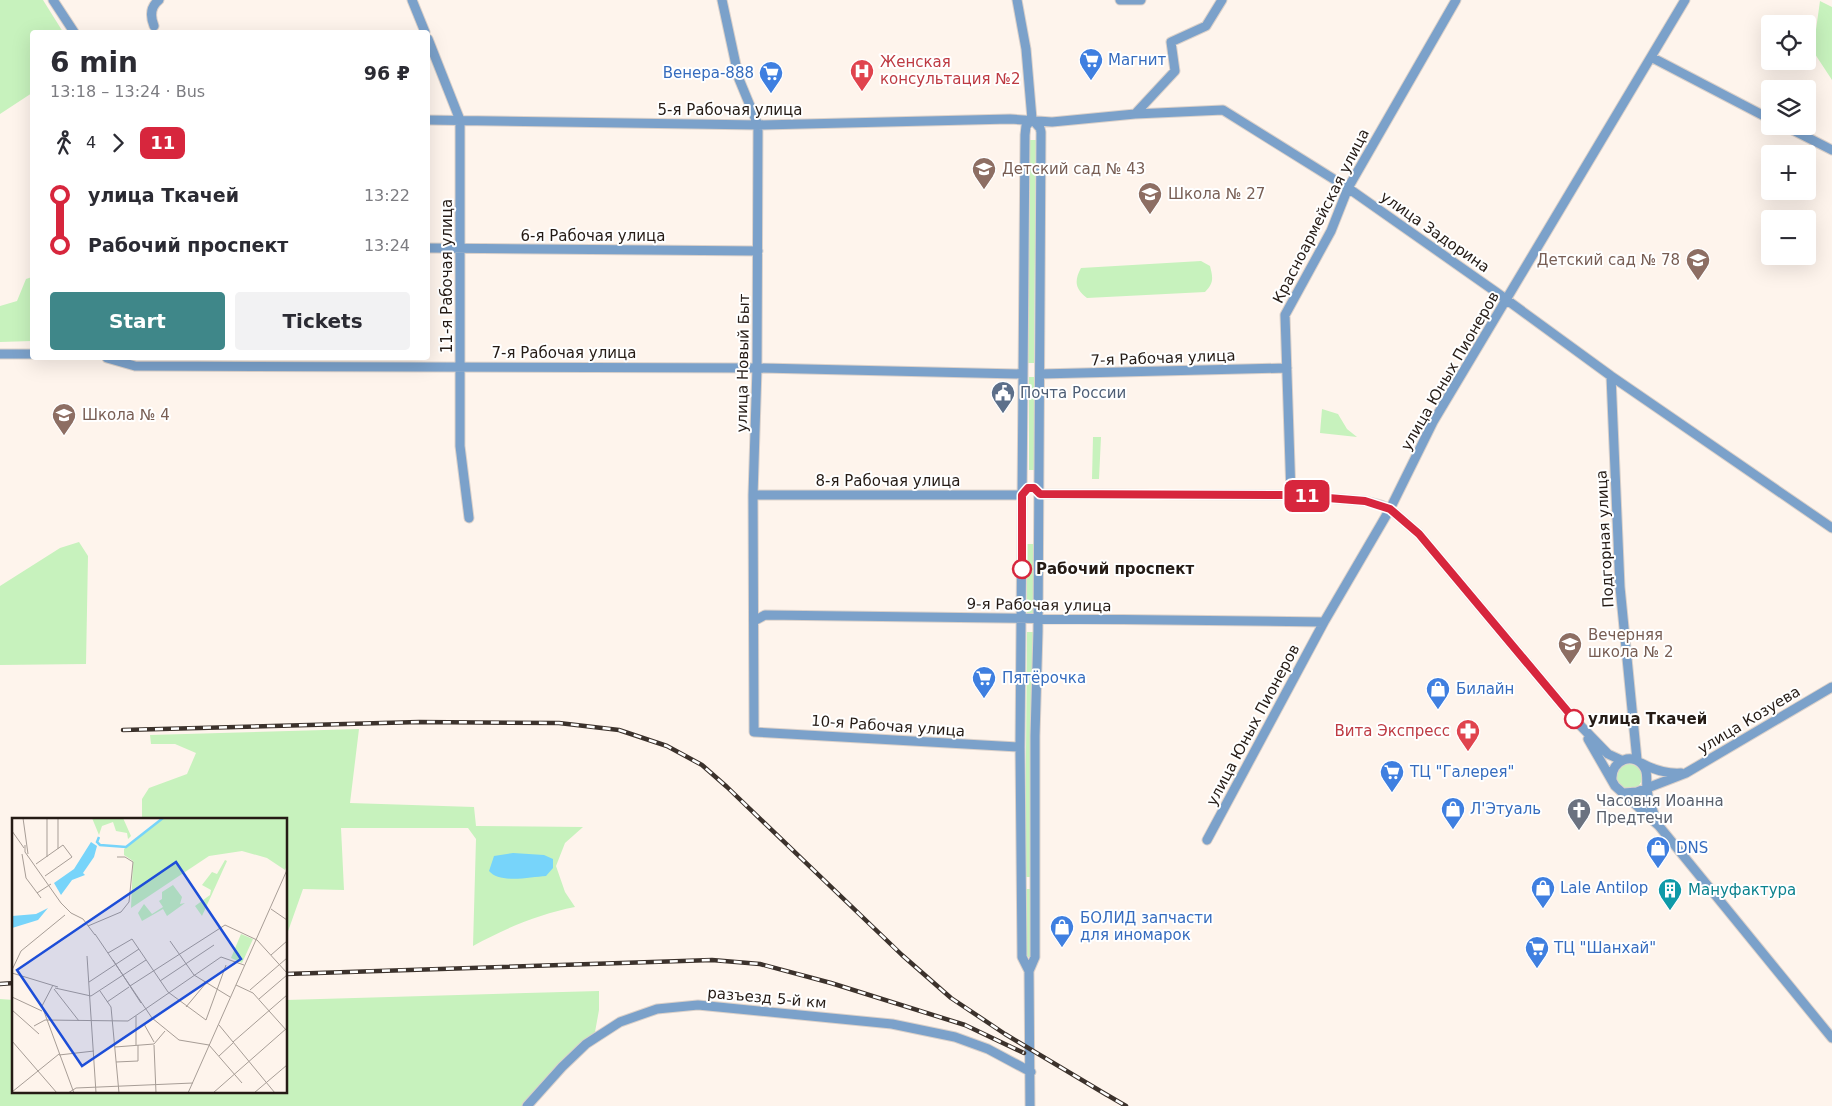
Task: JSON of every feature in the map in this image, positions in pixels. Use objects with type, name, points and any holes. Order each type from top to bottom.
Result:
[{"type":"street","points":[[53,0],[73,30]]},
{"type":"street","points":[[154,26],[151,13],[153,6],[159,0]]},
{"type":"street","points":[[412,0],[424,30]]},
{"type":"street","name":"улица Новый Быт","points":[[722,0],[739,79],[758,125],[757,368],[753,495],[754,732]]},
{"type":"street","points":[[1017,0],[1026,49],[1032,119],[1041,132],[1040,494],[1035,746],[1035,957],[1029,971],[1030,1106]]},
{"type":"street","points":[[1120,0],[1141,0]]},
{"type":"street","points":[[1134,114],[1175,71],[1171,42],[1206,26],[1222,0]]},
{"type":"street","name":"Красноармейская улица","points":[[1291,495],[1285,315],[1331,231],[1348,188],[1456,0]]},
{"type":"street","name":"улица Юных Пионеров","points":[[1207,840],[1324,622],[1390,509],[1433,422],[1684,0]]},
{"type":"street","name":"11-я Рабочая улица","points":[[430,44],[460,120],[460,446],[469,518]]},
{"type":"street","points":[[1651,57],[1761,114]]},
{"type":"street","name":"улица Задорина","points":[[1032,119],[1052,122],[1134,114],[1224,110],[1348,188],[1611,376],[1832,528]]},
{"type":"street","points":[[1029,971],[1022,957],[1020,747],[1025,135],[1026,126],[1032,119]]},
{"type":"street","name":"5-я Рабочая улица","points":[[430,120],[758,125],[1032,119]]},
{"type":"street","points":[[1803,135],[1832,150]]},
{"type":"street","name":"6-я Рабочая улица","points":[[430,248],[758,251]]},
{"type":"street","points":[[0,354],[30,354]]},
{"type":"street","name":"7-я Рабочая улица","points":[[114,360],[135,366],[757,368],[1022,374]]},
{"type":"street","name":"7-я Рабочая улица","points":[[1040,374],[1147,373],[1288,368]]},
{"type":"street","name":"Подгорная улица","points":[[1611,376],[1620,587],[1639,762]]},
{"type":"street","points":[[1022,495],[1028,488],[1034,488],[1040,494],[1291,495],[1365,501],[1390,509],[1419,534],[1583,728],[1608,754],[1621,760],[1631,759],[1661,772],[1672,774],[1686,773]]},
{"type":"street","name":"8-я Рабочая улица","points":[[753,495],[1022,495]]},
{"type":"street","points":[[1022,505],[1027,511],[1034,511],[1039,504]]},
{"type":"street","name":"9-я Рабочая улица","points":[[754,621],[765,615],[1324,622]]},
{"type":"street","name":"улица Козуева","points":[[1637,792],[1686,773],[1828,689],[1832,682]]},
{"type":"street","points":[[1583,728],[1615,786],[1659,826],[1832,1038]]},
{"type":"street","name":"10-я Рабочая улица","points":[[754,732],[1020,747]]},
{"type":"street","points":[[1612,780],[1613,768],[1621,760]]},
{"type":"street","points":[[1639,762],[1646,773],[1651,806],[1659,826]]},
{"type":"street","points":[[1624,793],[1637,792],[1642,788],[1647,778]]},
{"type":"street","name":"разъезд 5-й км","points":[[527,1106],[562,1067],[586,1044],[620,1022],[657,1009],[698,1005],[892,1024],[955,1037],[988,1050],[1031,1072]]},
{"type":"green space","points":[[0,0],[43,0],[62,30],[30,30],[30,94],[0,114]]},
{"type":"green space","points":[[1820,1],[1832,7],[1832,80],[1816,56],[1816,30]]},
{"type":"green space","points":[[1030,140],[1036,140],[1034,363],[1028,363]]},
{"type":"green space","points":[[1201,261],[1210,266],[1212,274],[1211,283],[1205,292],[1087,298],[1080,291],[1077,284],[1077,277],[1081,268]]},
{"type":"green space","points":[[30,278],[30,341],[0,342],[0,306],[17,301],[26,279]]},
{"type":"green space","points":[[1029,377],[1034,377],[1034,470],[1029,470]]},
{"type":"green space","points":[[1322,409],[1338,414],[1347,429],[1357,437],[1320,433]]},
{"type":"green space","points":[[1093,437],[1101,437],[1099,479],[1092,479]]},
{"type":"green space","points":[[79,542],[88,556],[86,664],[0,665],[0,586],[60,548]]},
{"type":"green space","points":[[1027,544],[1034,544],[1033,615],[1027,614]]},
{"type":"green space","points":[[1027,632],[1033,632],[1030,877],[1025,877]]},
{"type":"green space","points":[[359,729],[350,803],[474,807],[476,826],[583,827],[565,843],[556,866],[565,892],[575,907],[523,922],[473,946],[476,839],[468,828],[341,828],[344,890],[303,889],[288,931],[288,818],[142,818],[142,799],[149,788],[187,774],[196,753],[175,744],[151,744],[150,735]]},
{"type":"green space","points":[[1629,764],[1638,768],[1642,777],[1638,786],[1629,790],[1620,786],[1616,777],[1620,768]]},
{"type":"green space","points":[[1025,889],[1030,889],[1030,957],[1025,957]]},
{"type":"green space","points":[[599,991],[599,1010],[595,1032],[523,1106],[0,1106],[0,999],[12,1000],[12,1094],[288,1094],[288,1000]]},
{"type":"water","points":[[513,853],[544,855],[553,859],[553,868],[546,876],[516,879],[500,877],[489,871],[494,856]]},
{"type":"railway","points":[[123,730],[419,722],[559,723],[619,730],[667,746],[702,765],[727,787],[902,955],[951,998],[1005,1034],[1107,1095]]},
{"type":"railway","points":[[288,974],[712,960],[760,964],[831,983],[965,1025],[1024,1053]]},
{"type":"railway","points":[[0,984],[12,983]]},
{"type":"railway","points":[[1102,1092],[1126,1106]]},
{"type":"bus line","name":"11","points":[[1022,569],[1022,495],[1028,488],[1034,488],[1040,494],[1291,495],[1365,501],[1381,505],[1390,509],[1419,534],[1574,719]]},
{"type":"place","name":"Магнит","points":[[1091,81]]},
{"type":"place","name":"Женская консультация №2","points":[[862,92]]},
{"type":"place","name":"Венера-888","points":[[771,94]]},
{"type":"place","name":"Детский сад № 43","points":[[984,190]]},
{"type":"place","name":"Школа № 27","points":[[1150,215]]},
{"type":"place","name":"Детский сад № 78","points":[[1698,281]]},
{"type":"place","name":"Почта России","points":[[1003,414]]},
{"type":"place","name":"Школа № 4","points":[[64,436]]},
{"type":"place","name":"Рабочий проспект","points":[[1022,569]]},
{"type":"place","name":"Вечерняя школа № 2","points":[[1570,665]]},
{"type":"place","name":"Пятёрочка","points":[[984,699]]},
{"type":"place","name":"Билайн","points":[[1438,710]]},
{"type":"place","name":"улица Ткачей","points":[[1574,719]]},
{"type":"place","name":"Вита Экспресс","points":[[1468,752]]},
{"type":"place","name":"ТЦ \"Галерея\"","points":[[1392,793]]},
{"type":"place","name":"Л'Этуаль","points":[[1453,830]]},
{"type":"place","name":"Часовня Иоанна Предтечи","points":[[1579,831]]},
{"type":"place","name":"DNS","points":[[1658,869]]},
{"type":"place","name":"Lale Antilop","points":[[1543,909]]},
{"type":"place","name":"Мануфактура","points":[[1670,911]]},
{"type":"place","name":"БОЛИД запчасти для иномарок","points":[[1062,948]]},
{"type":"place","name":"ТЦ \"Шанхай\"","points":[[1537,969]]}]
